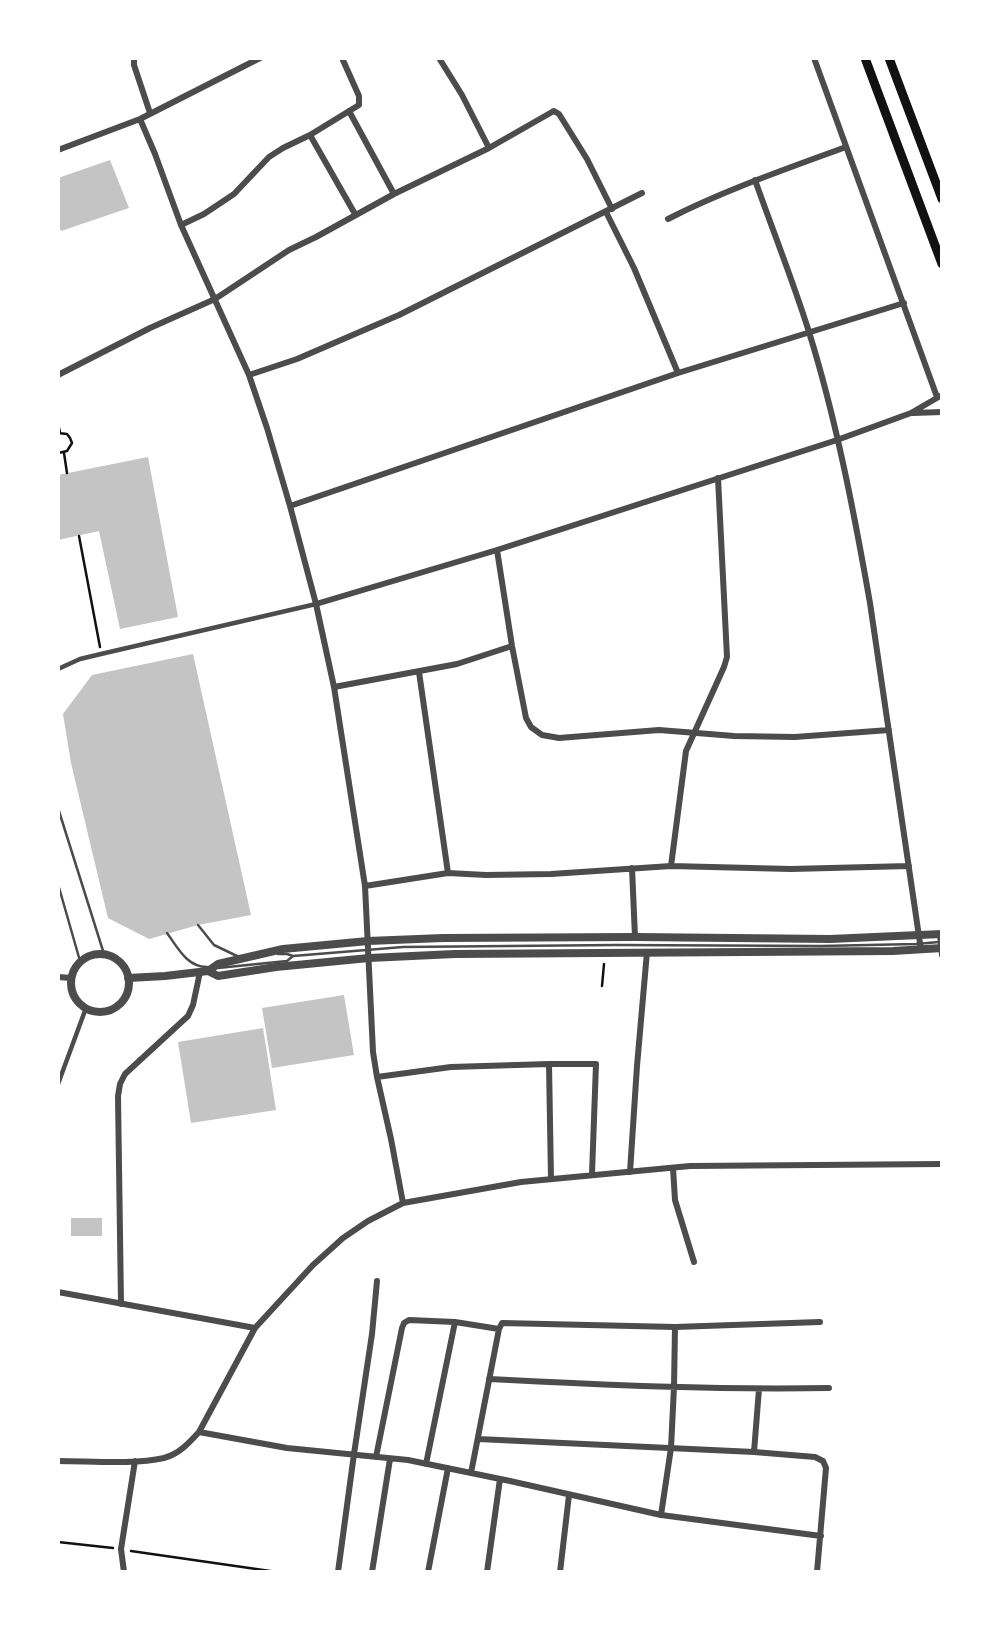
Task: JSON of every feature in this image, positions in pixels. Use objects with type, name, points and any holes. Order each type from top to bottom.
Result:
[{"type":"main road","points":[[865,58],[942,264]]},
{"type":"main road","points":[[889,58],[942,199]]},
{"type":"street","points":[[134,58],[150,113]]},
{"type":"street","points":[[58,150],[140,119],[260,58]]},
{"type":"street","points":[[181,225],[204,214],[234,194],[269,157],[359,105],[360,99],[342,58]]},
{"type":"street","points":[[439,58],[462,95],[489,148]]},
{"type":"street","points":[[58,668],[101,653],[316,604],[496,550],[837,440],[911,413],[940,396],[814,58]]},
{"type":"street","points":[[349,111],[394,194]]},
{"type":"street","points":[[58,375],[150,328],[215,299],[289,250],[394,194],[489,148],[554,111],[587,159],[678,373]]},
{"type":"street","points":[[140,119],[181,225],[249,375],[290,506],[316,604],[334,687],[365,887],[371,1028],[377,1077],[403,1203]]},
{"type":"street","points":[[310,135],[355,214]]},
{"type":"street","points":[[667,219],[755,180],[846,147]]},
{"type":"street","points":[[755,180],[809,332],[862,553],[921,950]]},
{"type":"street","points":[[249,375],[298,359],[399,315],[642,193]]},
{"type":"street","points":[[290,506],[678,373],[904,303]]},
{"type":"street","points":[[911,413],[942,412]]},
{"type":"street","points":[[671,866],[686,751],[727,657],[718,478]]},
{"type":"street","points":[[496,550],[526,718],[531,727],[542,735],[559,738],[659,730],[734,736],[795,737],[889,730]]},
{"type":"street","points":[[334,687],[465,662],[512,646]]},
{"type":"street","points":[[419,672],[448,873]]},
{"type":"street","points":[[365,887],[448,873],[486,876],[671,866],[792,869],[909,866]]},
{"type":"street","points":[[632,868],[635,937]]},
{"type":"street","points":[[121,1304],[120,1084],[125,1074],[188,1016],[204,972],[218,964],[283,949],[443,938],[830,939],[919,935],[942,944]]},
{"type":"street","points":[[128,978],[204,972],[218,976],[369,958],[455,954],[892,951],[921,950],[942,944]]},
{"type":"street","points":[[630,1172],[636,1066],[647,952]]},
{"type":"street","points":[[104,954],[120,962],[128,978],[128,988],[120,1003],[104,1011],[94,1011],[79,1003],[71,987],[71,978],[80,961],[91,955],[104,954]]},
{"type":"street","points":[[58,977],[71,978]]},
{"type":"street","points":[[58,1084],[86,1008]]},
{"type":"street","points":[[549,1064],[551,1179]]},
{"type":"street","points":[[377,1077],[452,1067],[596,1064],[592,1174]]},
{"type":"street","points":[[58,1461],[135,1461],[165,1457],[187,1446],[199,1432],[255,1328],[313,1265],[343,1238],[403,1203],[521,1182],[690,1166],[942,1164]]},
{"type":"street","points":[[673,1168],[675,1200],[694,1262]]},
{"type":"street","points":[[338,1572],[374,1322],[377,1281]]},
{"type":"street","points":[[58,1292],[255,1328]]},
{"type":"street","points":[[376,1457],[404,1323],[410,1320],[455,1322],[499,1329]]},
{"type":"street","points":[[426,1464],[455,1322]]},
{"type":"street","points":[[471,1473],[502,1323],[675,1327],[820,1322]]},
{"type":"street","points":[[661,1515],[671,1448],[675,1327]]},
{"type":"street","points":[[489,1379],[674,1387],[829,1388]]},
{"type":"street","points":[[754,1452],[759,1389]]},
{"type":"street","points":[[199,1432],[287,1448],[426,1464],[661,1515],[821,1536]]},
{"type":"street","points":[[478,1439],[815,1457],[823,1461],[826,1468],[817,1572]]},
{"type":"street","points":[[372,1572],[390,1459]]},
{"type":"street","points":[[124,1572],[121,1549],[135,1461]]},
{"type":"street","points":[[428,1572],[448,1468]]},
{"type":"street","points":[[486,1572],[500,1479]]},
{"type":"street","points":[[560,1572],[569,1495]]},
{"type":"lane","points":[[58,808],[104,954]]},
{"type":"lane","points":[[58,884],[80,961]]},
{"type":"lane","points":[[198,925],[214,945],[234,956],[293,956],[403,947],[942,944]]},
{"type":"lane","points":[[167,933],[185,958],[199,967],[225,968],[287,961],[293,956]]},
{"type":"path","points":[[58,424],[59,433],[67,434],[72,443],[64,453],[58,453]]},
{"type":"path","points":[[64,453],[67,473]]},
{"type":"path","points":[[58,461],[65,460]]},
{"type":"path","points":[[79,536],[101,653]]},
{"type":"path","points":[[602,986],[605,952]]},
{"type":"path","points":[[58,1542],[116,1549]]},
{"type":"path","points":[[127,1550],[276,1572]]},
{"type":"building","points":[[110,160],[129,208],[61,231],[58,224],[58,178]]},
{"type":"building","points":[[148,457],[178,617],[120,629],[99,531],[58,540],[58,475]]},
{"type":"building","points":[[193,654],[251,915],[198,925],[149,939],[108,918],[71,763],[63,714],[92,675]]},
{"type":"building","points":[[344,995],[354,1055],[272,1068],[262,1008]]},
{"type":"building","points":[[263,1028],[276,1110],[191,1123],[178,1042]]},
{"type":"building","points":[[71,1218],[102,1218],[102,1236],[71,1236]]}]
